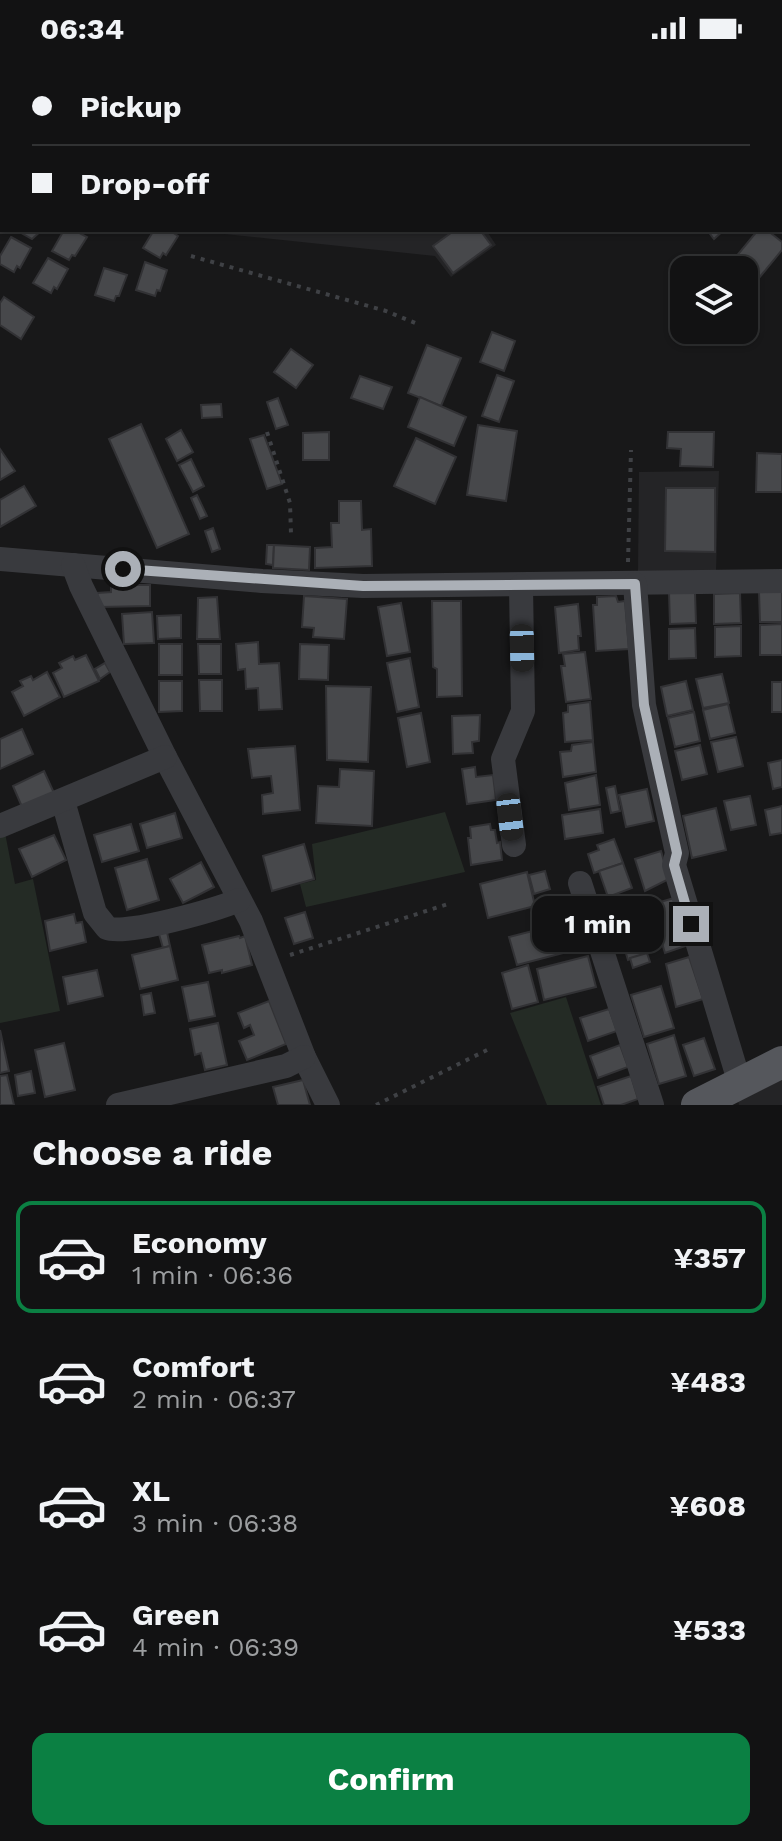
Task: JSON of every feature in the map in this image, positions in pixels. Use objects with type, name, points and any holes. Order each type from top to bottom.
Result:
[{"type":"main road","points":[[697,1105],[782,1062]]},
{"type":"street","points":[[0,559],[349,586],[782,581]]},
{"type":"street","points":[[73,565],[165,757],[239,900],[304,1057],[328,1105]]},
{"type":"street","points":[[631,584],[644,705],[677,853],[674,865],[740,1084]]},
{"type":"street","points":[[514,845],[503,759],[523,711],[521,586]]},
{"type":"street","points":[[3,816],[63,801],[165,757]]},
{"type":"street","points":[[63,801],[95,913],[107,928],[123,930],[221,908],[239,900]]},
{"type":"street","points":[[580,883],[652,1105]]},
{"type":"street","points":[[118,1105],[286,1066],[304,1057]]},
{"type":"path","points":[[191,256],[386,311],[420,325]]},
{"type":"path","points":[[267,432],[290,503],[291,534]]},
{"type":"path","points":[[631,450],[631,584]]},
{"type":"path","points":[[266,961],[316,948],[451,903]]},
{"type":"path","points":[[376,1105],[487,1050]]},
{"type":"shaded area","points":[[205,232],[487,232],[496,245],[451,277],[435,256]]},
{"type":"shaded area","points":[[719,471],[716,571],[638,572],[639,472]]},
{"type":"shaded area","points":[[445,812],[465,872],[306,907],[300,884],[316,880],[312,844]]},
{"type":"shaded area","points":[[5,833],[15,884],[33,879],[60,1011],[0,1023],[0,835]]},
{"type":"shaded area","points":[[566,997],[601,1105],[547,1105],[510,1013]]},
{"type":"shaded area","points":[[782,1080],[782,1105],[739,1105],[738,1101]]},
{"type":"building","points":[[20,232],[40,232],[32,239]]},
{"type":"building","points":[[63,232],[78,232],[87,237],[69,260],[52,251]]},
{"type":"building","points":[[153,232],[172,232],[178,236],[166,255],[163,253],[160,258],[143,248]]},
{"type":"building","points":[[452,232],[481,232],[491,245],[453,273],[433,246]]},
{"type":"building","points":[[709,232],[722,232],[714,239]]},
{"type":"building","points":[[756,232],[770,232],[782,242],[782,250],[759,278],[758,256],[737,256]]},
{"type":"building","points":[[11,237],[31,248],[20,268],[17,266],[14,272],[0,264],[0,256]]},
{"type":"building","points":[[48,258],[68,269],[57,289],[54,287],[51,293],[33,283]]},
{"type":"building","points":[[145,262],[167,270],[160,291],[157,290],[155,296],[136,290]]},
{"type":"building","points":[[104,268],[127,275],[114,301],[95,295]]},
{"type":"building","points":[[4,297],[34,317],[21,339],[0,325],[0,303]]},
{"type":"building","points":[[492,332],[515,341],[504,371],[480,362]]},
{"type":"building","points":[[427,345],[461,358],[441,406],[408,393]]},
{"type":"building","points":[[291,349],[313,365],[296,388],[274,372]]},
{"type":"building","points":[[497,375],[514,381],[499,422],[482,416]]},
{"type":"building","points":[[360,376],[392,387],[383,409],[351,398]]},
{"type":"building","points":[[420,397],[466,417],[454,446],[408,427]]},
{"type":"building","points":[[278,398],[288,425],[276,429],[267,402]]},
{"type":"building","points":[[221,404],[222,417],[202,418],[201,405]]},
{"type":"building","points":[[141,424],[189,534],[157,548],[109,439]]},
{"type":"building","points":[[478,425],[517,431],[506,501],[467,495]]},
{"type":"building","points":[[181,430],[193,452],[177,461],[166,439]]},
{"type":"building","points":[[329,432],[329,460],[303,460],[303,433]]},
{"type":"building","points":[[668,432],[714,432],[713,467],[680,466],[681,449],[667,448]]},
{"type":"building","points":[[264,435],[282,484],[267,489],[250,439]]},
{"type":"building","points":[[416,438],[456,457],[435,504],[394,486]]},
{"type":"building","points":[[0,449],[15,471],[0,480]]},
{"type":"building","points":[[757,453],[782,454],[782,492],[756,492]]},
{"type":"building","points":[[191,459],[204,486],[193,492],[179,465]]},
{"type":"building","points":[[24,486],[36,506],[0,527],[0,500]]},
{"type":"building","points":[[666,488],[715,488],[715,552],[665,551]]},
{"type":"building","points":[[197,495],[207,516],[200,519],[191,498]]},
{"type":"building","points":[[339,501],[361,501],[362,530],[371,529],[372,566],[315,568],[315,548],[332,547],[331,523],[339,523]]},
{"type":"building","points":[[213,528],[220,549],[212,552],[205,531]]},
{"type":"building","points":[[267,545],[274,545],[273,565],[266,564]]},
{"type":"building","points":[[274,545],[310,547],[309,570],[273,568]]},
{"type":"building","points":[[111,585],[150,585],[150,606],[100,607],[97,593],[111,592]]},
{"type":"building","points":[[759,592],[782,592],[782,622],[760,622]]},
{"type":"building","points":[[669,593],[695,593],[696,623],[670,624]]},
{"type":"building","points":[[740,593],[741,623],[714,624],[714,594]]},
{"type":"building","points":[[304,596],[347,599],[344,639],[313,637],[314,628],[302,627]]},
{"type":"building","points":[[616,596],[618,602],[625,601],[629,649],[596,651],[593,605],[597,605],[597,597]]},
{"type":"building","points":[[217,597],[220,639],[197,639],[198,598]]},
{"type":"building","points":[[432,601],[461,601],[462,696],[437,697],[437,669],[433,667]]},
{"type":"building","points":[[401,603],[410,652],[387,656],[378,607]]},
{"type":"building","points":[[578,604],[579,650],[559,653],[555,607]]},
{"type":"building","points":[[152,612],[154,643],[124,644],[122,614]]},
{"type":"building","points":[[181,615],[181,638],[158,639],[157,616]]},
{"type":"building","points":[[782,624],[782,655],[760,655],[760,625]]},
{"type":"building","points":[[741,626],[741,656],[715,657],[715,627]]},
{"type":"building","points":[[695,628],[696,658],[669,659],[669,629]]},
{"type":"building","points":[[258,642],[259,664],[279,663],[282,709],[259,710],[258,688],[246,689],[245,669],[238,670],[236,644]]},
{"type":"building","points":[[159,644],[182,644],[182,675],[159,675]]},
{"type":"building","points":[[198,644],[221,644],[221,674],[199,674]]},
{"type":"building","points":[[300,644],[329,645],[328,680],[299,679]]},
{"type":"building","points":[[585,652],[591,699],[566,702],[561,666],[565,666],[563,654]]},
{"type":"building","points":[[86,655],[99,681],[64,697],[53,673],[62,668],[59,663],[73,656],[75,660]]},
{"type":"building","points":[[410,658],[419,707],[397,712],[387,663]]},
{"type":"building","points":[[105,663],[110,672],[100,679],[95,669]]},
{"type":"building","points":[[47,672],[60,697],[24,716],[12,692],[23,686],[20,681],[31,676],[33,680]]},
{"type":"building","points":[[722,674],[729,703],[703,708],[696,679]]},
{"type":"building","points":[[199,680],[222,680],[222,711],[200,711]]},
{"type":"building","points":[[159,681],[182,681],[182,711],[159,712]]},
{"type":"building","points":[[686,681],[693,710],[667,716],[661,687]]},
{"type":"building","points":[[772,682],[782,682],[782,712],[772,712]]},
{"type":"building","points":[[326,686],[371,687],[368,762],[327,760]]},
{"type":"building","points":[[590,702],[593,740],[565,742],[563,713],[568,712],[568,705]]},
{"type":"building","points":[[728,704],[735,733],[710,739],[703,710]]},
{"type":"building","points":[[694,712],[700,741],[675,747],[668,718]]},
{"type":"building","points":[[421,713],[430,762],[407,767],[398,718]]},
{"type":"building","points":[[480,715],[479,741],[472,742],[473,753],[453,754],[452,716]]},
{"type":"building","points":[[22,729],[33,754],[0,769],[0,739]]},
{"type":"building","points":[[736,737],[743,766],[718,772],[711,742]]},
{"type":"building","points":[[593,742],[596,772],[563,777],[560,752],[571,751],[572,745]]},
{"type":"building","points":[[700,745],[707,774],[682,780],[675,751]]},
{"type":"building","points":[[295,746],[300,810],[263,814],[262,795],[273,793],[271,776],[252,778],[248,749]]},
{"type":"building","points":[[782,760],[782,787],[773,789],[768,763]]},
{"type":"building","points":[[475,767],[476,777],[493,775],[496,800],[467,804],[462,769]]},
{"type":"building","points":[[340,769],[374,771],[372,826],[316,823],[318,786],[339,787]]},
{"type":"building","points":[[44,771],[54,793],[22,807],[13,786]]},
{"type":"building","points":[[596,775],[600,805],[569,810],[565,783]]},
{"type":"building","points":[[615,786],[620,811],[611,813],[606,788]]},
{"type":"building","points":[[647,789],[654,821],[626,827],[619,795]]},
{"type":"building","points":[[750,796],[756,825],[731,830],[724,801]]},
{"type":"building","points":[[782,806],[782,833],[770,835],[765,810]]},
{"type":"building","points":[[716,808],[726,850],[692,858],[683,816]]},
{"type":"building","points":[[600,809],[603,833],[565,839],[562,815]]},
{"type":"building","points":[[175,813],[182,838],[147,848],[140,824]]},
{"type":"building","points":[[131,824],[139,851],[102,862],[94,835]]},
{"type":"building","points":[[490,824],[491,830],[495,830],[497,843],[500,842],[502,860],[471,865],[470,827]]},
{"type":"building","points":[[54,835],[66,860],[32,877],[19,849]]},
{"type":"building","points":[[614,839],[623,863],[594,873],[588,854],[599,850],[597,845]]},
{"type":"building","points":[[304,844],[314,879],[272,891],[263,856]]},
{"type":"building","points":[[661,851],[669,879],[645,891],[635,859]]},
{"type":"building","points":[[147,859],[159,900],[127,910],[115,868]]},
{"type":"building","points":[[201,862],[214,887],[183,903],[170,879]]},
{"type":"building","points":[[623,863],[632,888],[608,897],[599,871]]},
{"type":"building","points":[[545,871],[550,889],[534,894],[529,875]]},
{"type":"building","points":[[527,872],[535,906],[488,918],[480,884]]},
{"type":"building","points":[[674,898],[688,945],[665,953],[650,905]]},
{"type":"building","points":[[634,906],[650,952],[628,960],[624,947],[618,949],[607,916]]},
{"type":"building","points":[[305,912],[313,938],[294,944],[285,918]]},
{"type":"building","points":[[74,914],[76,923],[82,922],[86,942],[50,951],[45,921]]},
{"type":"building","points":[[560,924],[567,952],[517,965],[509,937]]},
{"type":"building","points":[[167,932],[170,946],[163,948],[159,934]]},
{"type":"building","points":[[245,936],[252,965],[209,973],[202,945]]},
{"type":"building","points":[[170,946],[178,980],[140,989],[132,955]]},
{"type":"building","points":[[647,953],[650,962],[633,968],[630,958]]},
{"type":"building","points":[[588,956],[596,987],[544,1000],[537,969]]},
{"type":"building","points":[[689,957],[703,999],[676,1007],[666,964]]},
{"type":"building","points":[[528,965],[538,1002],[512,1009],[502,973]]},
{"type":"building","points":[[97,970],[103,996],[68,1004],[63,977]]},
{"type":"building","points":[[208,982],[215,1016],[189,1021],[182,987]]},
{"type":"building","points":[[661,986],[674,1028],[644,1037],[631,995]]},
{"type":"building","points":[[151,993],[155,1013],[144,1015],[141,995]]},
{"type":"building","points":[[269,1001],[286,1044],[247,1060],[239,1041],[254,1035],[250,1025],[244,1028],[238,1013]]},
{"type":"building","points":[[609,1009],[617,1031],[588,1041],[580,1018]]},
{"type":"building","points":[[218,1023],[227,1065],[205,1070],[201,1053],[195,1055],[190,1029]]},
{"type":"building","points":[[0,1030],[9,1071],[0,1073]]},
{"type":"building","points":[[674,1035],[686,1076],[659,1084],[647,1044]]},
{"type":"building","points":[[704,1038],[715,1069],[694,1076],[683,1045]]},
{"type":"building","points":[[64,1043],[75,1090],[45,1097],[35,1050]]},
{"type":"building","points":[[620,1045],[628,1067],[598,1078],[590,1056]]},
{"type":"building","points":[[31,1071],[35,1093],[18,1096],[15,1075]]},
{"type":"building","points":[[7,1075],[14,1105],[0,1105],[0,1076]]},
{"type":"building","points":[[631,1076],[638,1099],[621,1105],[604,1105],[598,1087]]},
{"type":"building","points":[[303,1080],[310,1105],[278,1105],[273,1087]]},
{"type":"route","points":[[123,569],[363,586],[635,584],[644,705],[677,853],[674,865],[691,924]]}]
